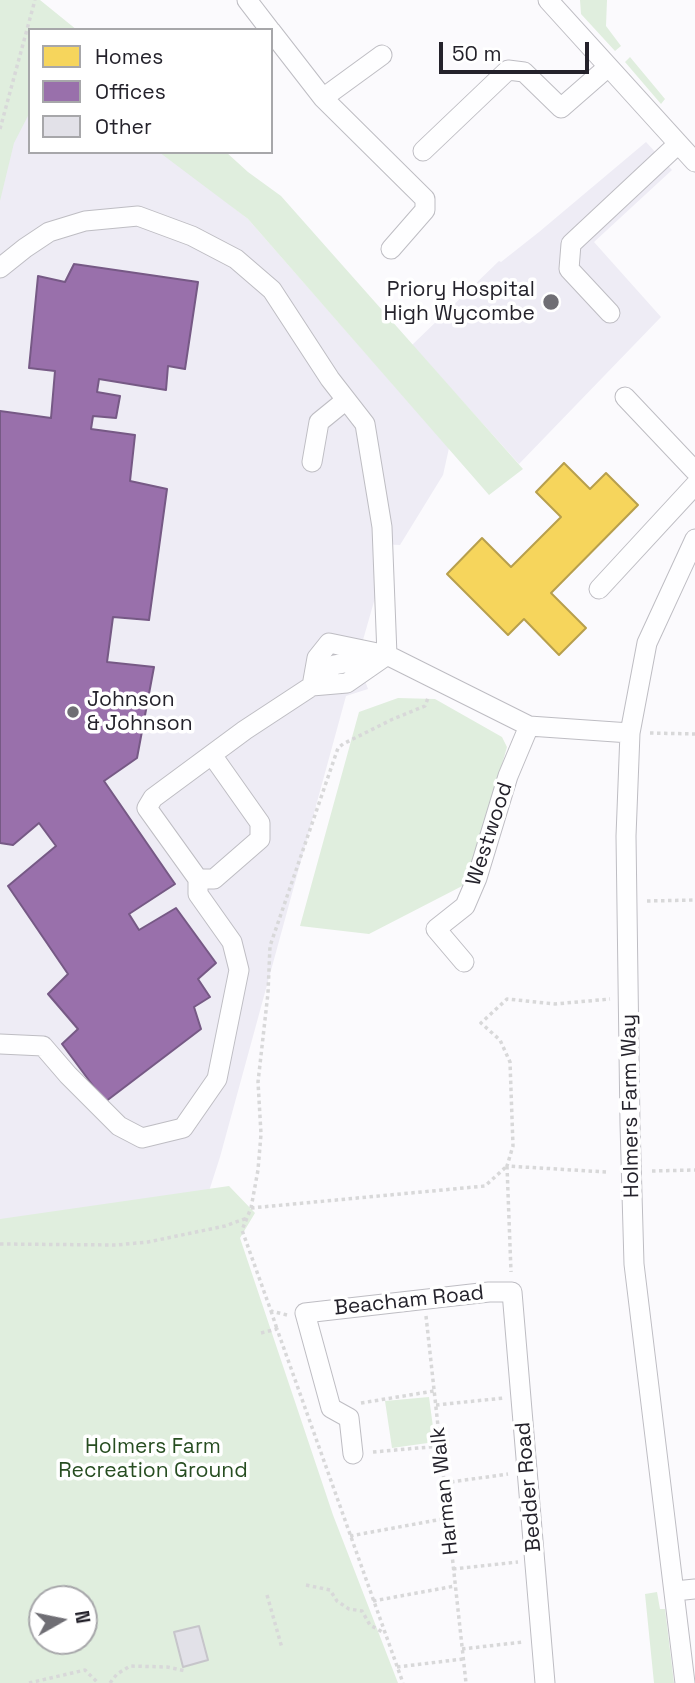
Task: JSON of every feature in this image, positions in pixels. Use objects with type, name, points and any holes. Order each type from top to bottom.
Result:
[{"type":"street","points":[[247,0],[264,28]]},
{"type":"street","points":[[550,1],[695,162]]},
{"type":"street","points":[[273,39],[349,126],[425,199],[425,210],[391,248]]},
{"type":"street","points":[[323,97],[382,55]]},
{"type":"street","points":[[423,151],[508,70],[524,72],[561,108],[608,67]]},
{"type":"street","points":[[610,313],[569,269],[571,244],[678,144]]},
{"type":"street","points":[[0,268],[50,232],[85,221],[138,216],[192,236],[236,258],[272,290],[330,379],[365,424],[382,527],[387,655]]},
{"type":"street","points":[[625,397],[695,471]]},
{"type":"street","points":[[310,460],[326,453],[329,428],[327,413],[346,400]]},
{"type":"street","points":[[599,589],[695,485]]},
{"type":"street","name":"Holmers Farm Way","points":[[685,1683],[635,1264],[626,836],[630,733],[647,643],[695,539]]},
{"type":"street","points":[[312,687],[317,658],[329,643],[387,655],[528,726],[630,733]]},
{"type":"street","points":[[0,1044],[43,1046],[119,1126],[142,1138],[183,1128],[216,1079],[239,970],[232,942],[198,894],[198,879],[148,808],[153,798],[245,730],[312,687],[347,683],[387,655]]},
{"type":"street","name":"Westwood","points":[[464,962],[436,929],[466,906],[508,776],[528,726]]},
{"type":"street","points":[[198,879],[214,878],[260,839],[260,823],[212,755]]},
{"type":"street","name":"Beacham Road","points":[[353,1454],[349,1418],[331,1408],[285,1317],[425,1299],[512,1292]]},
{"type":"street","name":"Bedder Road","points":[[512,1292],[545,1683]]},
{"type":"street","points":[[675,1591],[695,1589]]},
{"type":"path","points":[[0,129],[35,0]]},
{"type":"path","points":[[403,1683],[325,1462],[285,1317],[242,1230],[251,1208],[258,1170],[261,1134],[258,1082],[270,946],[338,748],[393,719],[425,706],[434,679]]},
{"type":"path","points":[[630,733],[695,734]]},
{"type":"path","points":[[628,901],[695,900]]},
{"type":"path","points":[[512,1292],[507,1166],[513,1146],[510,1062],[500,1040],[481,1023],[507,999],[555,1004],[629,997]]},
{"type":"path","points":[[251,1208],[485,1186],[507,1166],[606,1172]]},
{"type":"path","points":[[646,1171],[695,1170]]},
{"type":"path","points":[[0,1244],[116,1245],[148,1242],[247,1219]]},
{"type":"path","name":"Harman Walk","points":[[425,1299],[466,1683]]},
{"type":"path","points":[[261,1333],[285,1317]]},
{"type":"path","points":[[331,1408],[434,1391]]},
{"type":"path","points":[[436,1405],[521,1396]]},
{"type":"path","points":[[325,1462],[353,1454],[440,1447]]},
{"type":"path","points":[[444,1483],[527,1472]]},
{"type":"path","points":[[351,1535],[448,1518]]},
{"type":"path","points":[[453,1569],[535,1561]]},
{"type":"path","points":[[306,1585],[330,1591],[337,1601],[349,1609],[362,1611],[370,1625],[386,1634]]},
{"type":"path","points":[[373,1601],[455,1586]]},
{"type":"path","points":[[267,1595],[282,1648]]},
{"type":"path","points":[[462,1648],[542,1639]]},
{"type":"path","points":[[397,1667],[463,1659]]},
{"type":"path","points":[[110,1683],[117,1674],[130,1666],[167,1667],[186,1671]]},
{"type":"path","points":[[29,1683],[85,1670],[98,1683]]},
{"type":"shaded area","points":[[0,50],[28,50],[28,154],[166,154],[248,219],[449,448],[443,475],[400,545],[377,544],[377,591],[363,640],[351,642],[368,689],[346,696],[220,1157],[200,1219],[0,1248]]},
{"type":"shaded area","name":"Priory Hospital High Wycombe","points":[[646,142],[672,170],[594,242],[661,317],[519,464],[412,345],[499,261],[539,232]]},
{"type":"green space","points":[[0,0],[40,0],[75,28],[28,28],[28,116],[14,143],[0,201]]},
{"type":"green space","points":[[580,0],[607,0],[606,26],[621,46],[615,51],[581,14]]},
{"type":"green space","points":[[630,57],[665,99],[661,104],[625,62]]},
{"type":"green space","points":[[162,154],[228,154],[281,196],[523,469],[489,495],[248,219]]},
{"type":"green space","points":[[398,698],[435,699],[502,737],[507,747],[468,883],[369,934],[300,926],[359,712]]},
{"type":"green space","name":"Holmers Farm Recreation Ground","points":[[229,1186],[255,1213],[240,1238],[333,1515],[398,1683],[0,1683],[0,1219]]},
{"type":"green space","points":[[429,1397],[435,1442],[392,1448],[385,1401]]},
{"type":"green space","points":[[657,1592],[660,1609],[665,1609],[674,1683],[654,1683],[645,1594]]},
{"type":"building: Homes","points":[[564,463],[590,489],[606,473],[638,505],[551,593],[586,628],[559,655],[524,619],[508,635],[447,574],[482,538],[511,567],[561,517],[536,492]]},
{"type":"building: Offices","name":"Johnson & Johnson","points":[[74,264],[198,282],[185,369],[168,366],[166,390],[99,379],[97,392],[120,396],[116,418],[93,416],[91,429],[135,435],[130,481],[167,489],[149,620],[113,617],[107,662],[154,667],[137,758],[104,781],[175,884],[129,914],[139,930],[176,908],[216,963],[198,979],[210,997],[194,1007],[201,1029],[105,1102],[62,1044],[78,1029],[48,994],[68,974],[8,886],[56,846],[39,823],[13,845],[0,843],[0,411],[51,418],[55,371],[29,368],[38,276],[65,282]]},
{"type":"building: Other","points":[[199,1626],[208,1660],[183,1667],[174,1632]]},
{"type":"place","name":"Priory Hospital High Wycombe","points":[[551,302]]},
{"type":"place","name":"Johnson & Johnson","points":[[73,712]]}]
